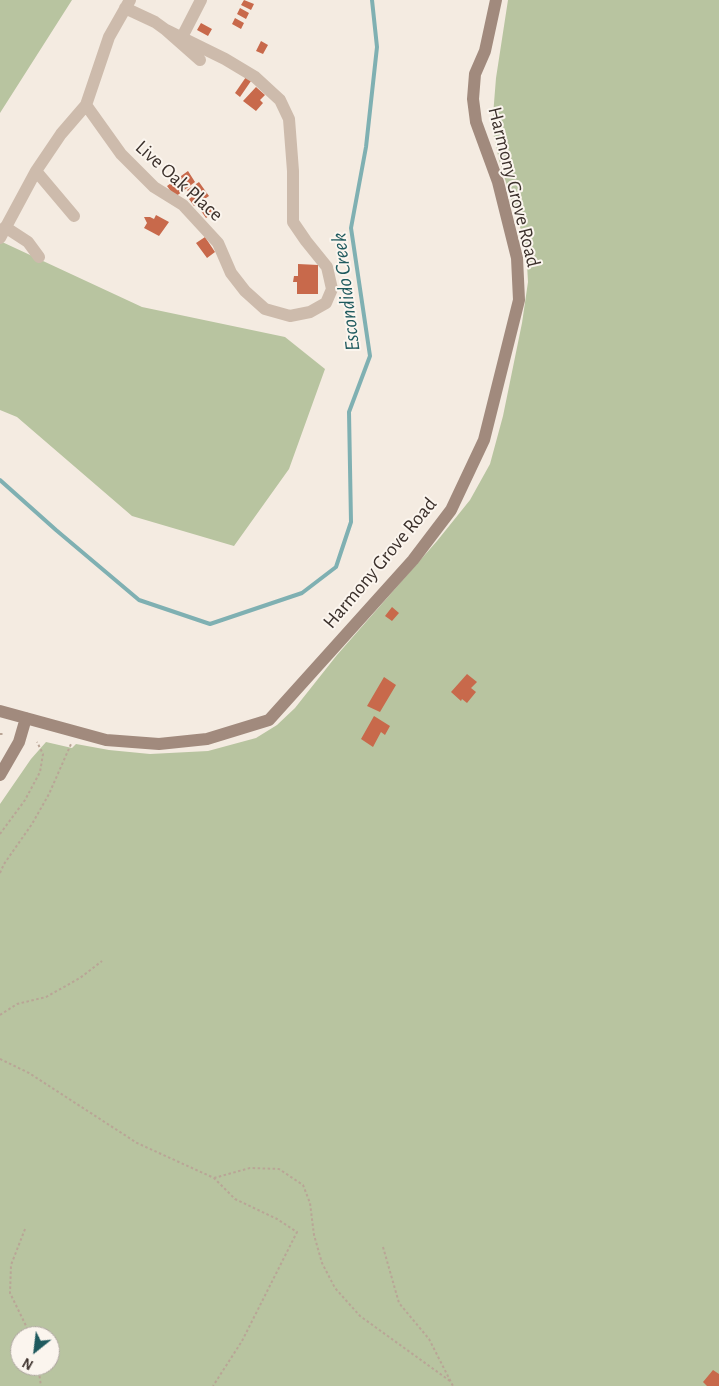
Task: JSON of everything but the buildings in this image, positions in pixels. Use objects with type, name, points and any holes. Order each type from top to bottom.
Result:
[{"type":"main road","name":"Harmony Grove Road","points":[[0,710],[106,740],[159,744],[207,739],[268,720],[413,560],[451,510],[484,440],[519,300],[517,258],[498,182],[476,122],[473,99],[475,74],[484,52],[496,0]]},
{"type":"main road","points":[[0,775],[19,742],[26,718]]},
{"type":"street","points":[[182,37],[201,0]]},
{"type":"street","points":[[39,257],[28,242],[2,232],[36,171],[61,134],[86,105],[109,37],[127,4],[166,30],[200,60]]},
{"type":"street","name":"Live Oak Place","points":[[86,105],[121,154],[154,187],[183,206],[218,243],[231,273],[245,291],[265,309],[290,316],[310,312],[326,303],[332,289],[327,267],[293,222],[293,172],[289,119],[280,100],[256,77],[166,30]]},
{"type":"street","points":[[36,171],[74,216]]},
{"type":"path","points":[[0,873],[45,802],[77,732]]},
{"type":"path","points":[[0,734],[5,734]]},
{"type":"path","points":[[0,834],[25,800],[40,772],[43,754],[37,742]]},
{"type":"path","points":[[0,1015],[17,1004],[46,997],[80,978],[102,961]]},
{"type":"path","points":[[0,1059],[28,1073],[137,1143],[214,1178],[235,1199],[277,1219],[297,1232],[242,1341],[214,1386]]},
{"type":"path","points":[[214,1178],[250,1168],[279,1169],[303,1185],[310,1203],[314,1235],[322,1263],[336,1288],[360,1316],[450,1381]]},
{"type":"path","points":[[25,1229],[11,1265],[10,1293],[27,1326]]},
{"type":"path","points":[[383,1247],[399,1303],[429,1339],[453,1386]]},
{"type":"green space","points":[[0,0],[72,0],[0,113]]},
{"type":"green space","points":[[508,0],[719,0],[719,1386],[0,1386],[0,804],[31,759],[46,742],[72,748],[76,744],[109,750],[150,754],[208,751],[256,738],[277,725],[295,708],[337,655],[437,541],[470,500],[490,464],[503,416],[522,323],[528,282],[526,246],[499,160],[492,128],[496,78]]},
{"type":"green space","points":[[0,241],[142,307],[285,337],[325,369],[289,469],[234,546],[132,516],[17,417],[0,410]]},
{"type":"waterway","name":"Escondido Creek","points":[[0,480],[139,600],[210,624],[302,593],[336,567],[351,522],[349,412],[370,356],[351,228],[366,147],[377,47],[372,0]]}]
